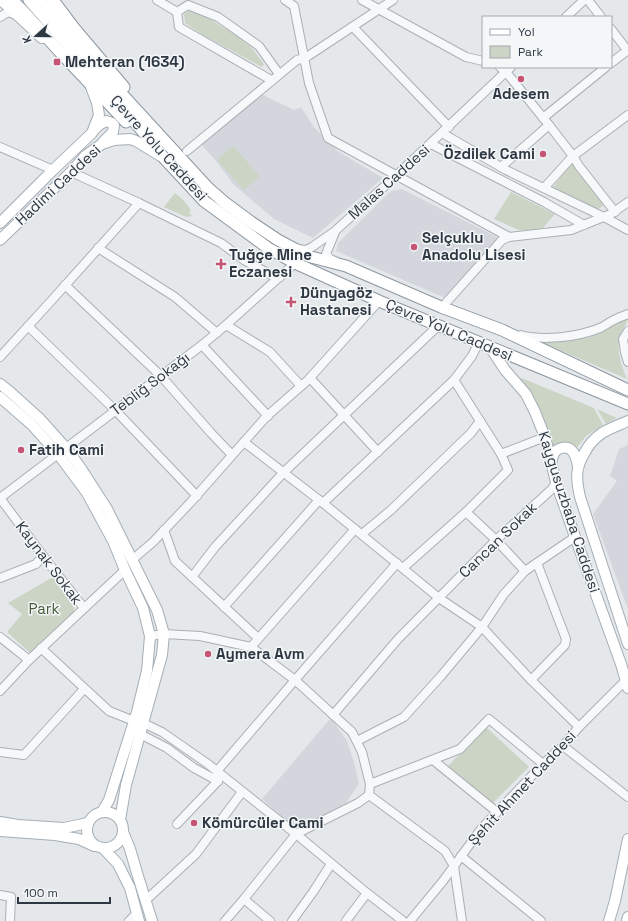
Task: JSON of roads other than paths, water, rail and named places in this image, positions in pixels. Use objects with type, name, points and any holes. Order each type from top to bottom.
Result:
[{"type":"highway","points":[[12,0],[20,13],[59,51],[141,139],[164,158]]},
{"type":"highway","points":[[16,0],[20,13]]},
{"type":"highway","points":[[29,0],[105,82]]},
{"type":"highway","points":[[40,0],[105,82]]},
{"type":"highway","points":[[54,1],[74,28],[146,113],[172,149]]},
{"type":"highway","name":"Çevre Yolu Caddesi","points":[[105,82],[172,149],[208,188],[224,202],[278,240],[311,256],[346,266],[441,307],[502,330],[628,390]]},
{"type":"highway","name":"Çevre Yolu Caddesi","points":[[105,82],[164,158],[204,201],[268,248],[295,263],[379,301],[628,404]]},
{"type":"main road","points":[[0,0],[20,13]]},
{"type":"main road","name":"Hadimi Caddesi","points":[[0,223],[92,133],[99,115],[96,98],[90,85]]},
{"type":"main road","points":[[92,133],[103,122],[109,121],[112,123],[114,127],[113,132],[102,144]]},
{"type":"main road","name":"Hadimi Caddesi","points":[[0,240],[71,172],[85,156],[102,144],[114,140],[130,139],[140,143],[164,158]]},
{"type":"main road","name":"Kaygusuzbaba Caddesi","points":[[490,347],[505,370],[526,394],[535,412],[545,437],[556,482],[627,684]]},
{"type":"main road","points":[[0,384],[40,419],[62,451],[113,541],[143,608],[150,636],[147,670],[139,722],[140,734],[126,785],[120,820]]},
{"type":"main road","points":[[0,397],[80,467],[107,509],[157,610],[164,634],[162,655],[139,722],[109,800],[102,812]]},
{"type":"main road","name":"Kaygusuzbaba Caddesi","points":[[628,421],[595,438],[588,446],[580,460],[577,472],[577,485],[580,497],[628,644]]},
{"type":"main road","points":[[551,464],[553,455],[557,449],[565,447],[572,450],[576,457],[578,466]]},
{"type":"main road","points":[[138,917],[130,888],[118,864],[100,848],[92,844],[89,839],[86,828],[91,818],[96,814],[102,812],[112,813],[120,820],[152,921]]},
{"type":"main road","points":[[0,822],[18,825],[64,828],[88,823]]},
{"type":"main road","points":[[0,831],[55,835],[79,839],[100,848],[109,848],[114,846],[122,838],[123,832]]},
{"type":"main road","points":[[609,921],[615,901],[628,839]]},
{"type":"main road","points":[[627,921],[628,917]]},
{"type":"street","points":[[157,0],[177,12]]},
{"type":"street","points":[[285,0],[296,3],[309,83],[328,138],[508,236]]},
{"type":"street","points":[[362,0],[466,57],[482,61]]},
{"type":"street","points":[[187,151],[297,60],[305,58],[393,0]]},
{"type":"street","points":[[567,16],[584,0]]},
{"type":"street","points":[[588,0],[600,16]]},
{"type":"street","points":[[177,12],[188,5],[218,17],[259,46],[279,74]]},
{"type":"street","points":[[0,18],[8,12],[20,13]]},
{"type":"street","points":[[177,12],[179,27],[271,80]]},
{"type":"street","points":[[352,27],[449,127]]},
{"type":"street","points":[[612,30],[628,50],[612,62]]},
{"type":"street","points":[[543,118],[605,68]]},
{"type":"street","points":[[506,69],[615,212]]},
{"type":"street","name":"Malas Caddesi","points":[[295,249],[306,250],[312,248],[336,231],[395,174],[449,127],[506,69]]},
{"type":"street","points":[[544,188],[573,156],[628,114]]},
{"type":"street","points":[[501,167],[549,125]]},
{"type":"street","points":[[442,133],[501,167],[628,230]]},
{"type":"street","points":[[431,144],[544,202],[584,225]]},
{"type":"street","points":[[0,147],[53,170]]},
{"type":"street","points":[[71,172],[221,243],[244,260],[273,276],[280,278]]},
{"type":"street","points":[[441,307],[502,240],[508,236],[571,230],[611,214],[628,202]]},
{"type":"street","points":[[0,357],[139,203]]},
{"type":"street","points":[[336,231],[326,254],[330,259],[346,266]]},
{"type":"street","points":[[98,248],[175,297],[217,333]]},
{"type":"street","name":"Tebliğ Sokağı","points":[[0,498],[202,345],[280,278],[295,263]]},
{"type":"street","points":[[65,285],[161,376],[232,455]]},
{"type":"street","points":[[132,560],[153,542],[197,496],[268,416],[310,378],[379,301]]},
{"type":"street","points":[[502,330],[531,338],[581,335],[628,314]]},
{"type":"street","points":[[226,325],[270,352],[301,386]]},
{"type":"street","points":[[192,576],[215,547],[284,472],[439,325]]},
{"type":"street","points":[[28,326],[115,410],[197,496]]},
{"type":"street","points":[[628,331],[623,339],[624,352],[628,362]]},
{"type":"street","points":[[224,607],[321,501],[378,452],[454,380],[472,356],[479,342]]},
{"type":"street","points":[[202,345],[268,416]]},
{"type":"street","points":[[310,378],[378,452]]},
{"type":"street","points":[[177,824],[218,781],[217,771],[295,680],[400,566],[466,512],[508,470],[501,454],[454,380]]},
{"type":"street","points":[[362,534],[391,510],[480,422]]},
{"type":"street","points":[[501,454],[545,437]]},
{"type":"street","points":[[244,442],[321,501],[439,598],[482,627],[530,680],[579,727]]},
{"type":"street","name":"Cancan Sokak","points":[[333,715],[398,639],[496,540],[552,489],[556,482]]},
{"type":"street","name":"Kaynak Sokak","points":[[0,498],[84,608]]},
{"type":"street","points":[[466,512],[496,540],[525,571]]},
{"type":"street","points":[[251,647],[355,529]]},
{"type":"street","points":[[164,530],[175,561],[258,638]]},
{"type":"street","points":[[357,741],[404,717],[482,627],[504,594],[525,571],[575,537]]},
{"type":"street","points":[[0,578],[36,564],[43,556]]},
{"type":"street","points":[[530,680],[565,645],[566,639],[537,563]]},
{"type":"street","points":[[0,691],[41,648],[125,570]]},
{"type":"street","points":[[150,636],[164,634],[200,636],[251,647],[295,680],[352,732],[362,752],[370,784],[369,795],[358,803],[296,834],[225,921]]},
{"type":"street","points":[[0,637],[29,660]]},
{"type":"street","points":[[41,648],[109,711],[162,732],[217,771],[403,921]]},
{"type":"street","name":"Şehit Ahmet Caddesi","points":[[410,921],[454,866],[481,829],[543,764],[563,746],[579,727],[627,684]]},
{"type":"street","points":[[0,752],[24,755],[84,689]]},
{"type":"street","points":[[370,784],[460,749],[489,719],[543,764]]},
{"type":"street","points":[[140,734],[167,748],[194,768],[218,781]]},
{"type":"street","points":[[563,746],[628,796]]},
{"type":"street","points":[[433,760],[497,812]]},
{"type":"street","points":[[146,900],[196,854],[242,792]]},
{"type":"street","points":[[369,795],[445,851],[454,866],[462,921]]},
{"type":"street","points":[[461,856],[539,920]]},
{"type":"street","points":[[292,921],[331,864]]},
{"type":"street","points":[[346,921],[367,893]]},
{"type":"street","points":[[0,895],[11,897],[10,921]]},
{"type":"street","points":[[244,899],[270,921]]},
{"type":"street","points":[[129,921],[138,917]]},
{"type":"place","name":"Mehteran (1634)","points":[[57,62]]},
{"type":"place","name":"Adesem","points":[[521,79]]},
{"type":"place","name":"Özdilek Cami","points":[[543,154]]},
{"type":"place","name":"Selçuklu Anadolu Lisesi","points":[[414,247]]},
{"type":"place","name":"Tuğçe Mine Eczanesi","points":[[221,264]]},
{"type":"place","name":"Dünyagöz Hastanesi","points":[[291,302]]},
{"type":"place","name":"Fatih Cami","points":[[21,450]]},
{"type":"place","name":"Aymera Avm","points":[[208,654]]},
{"type":"place","name":"Kömürcüler Cami","points":[[194,823]]},
{"type":"park label","name":"Park","points":[[44,609]]}]
